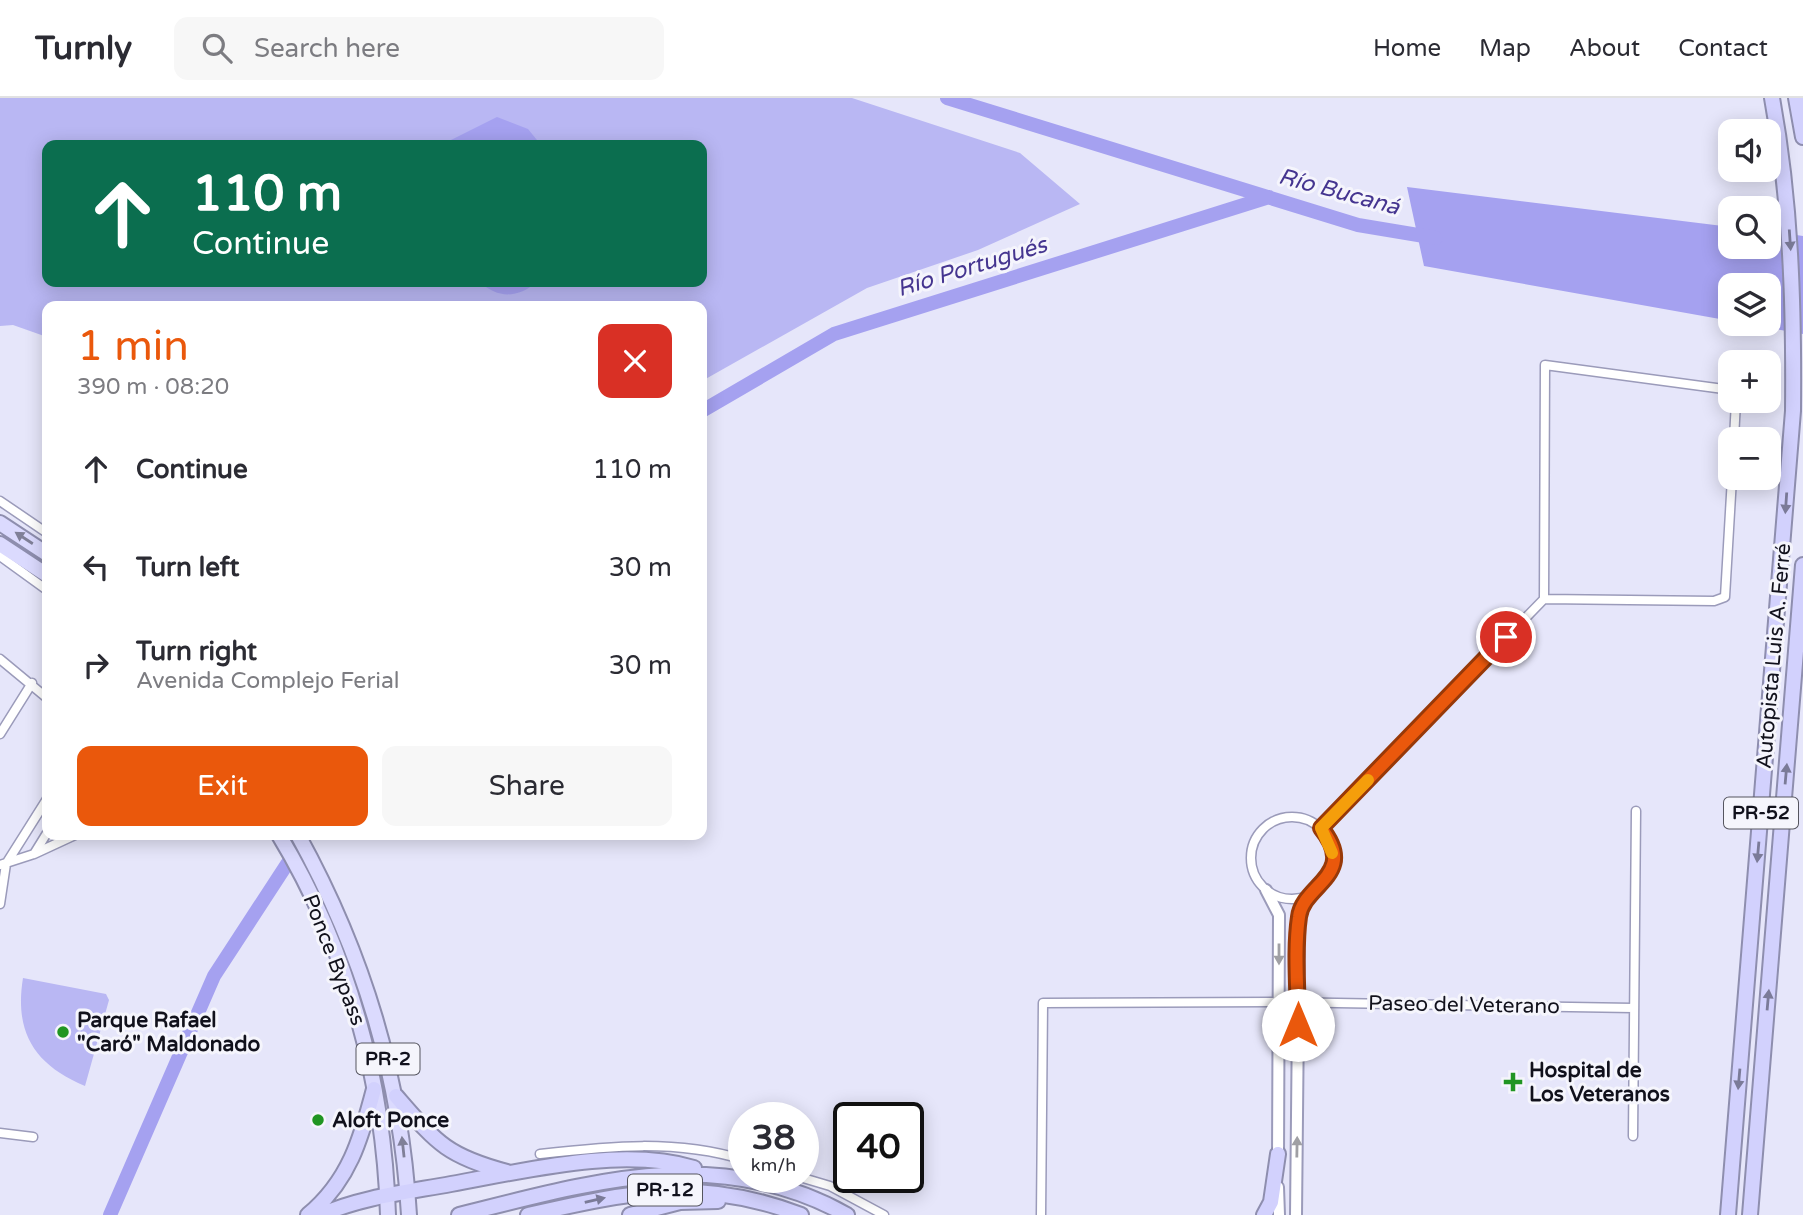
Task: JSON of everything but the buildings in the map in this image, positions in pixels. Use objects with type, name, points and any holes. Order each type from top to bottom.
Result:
[{"type":"highway","name":"Autopista Luis A. Ferré","points":[[1728,1215],[1793,411],[1794,316],[1781,148],[1772,98]]},
{"type":"highway","points":[[1796,98],[1803,137]]},
{"type":"highway","points":[[0,523],[42,551]]},
{"type":"highway","points":[[0,544],[42,572]]},
{"type":"highway","name":"Autopista Luis A. Ferré","points":[[1750,1215],[1803,565]]},
{"type":"highway","name":"Ponce Bypass","points":[[282,840],[326,927],[356,1009],[374,1089],[388,1215]]},
{"type":"highway","name":"Ponce Bypass","points":[[301,840],[335,911],[371,1001],[396,1096],[410,1215]]},
{"type":"highway","points":[[308,1215],[333,1192],[353,1160],[374,1089]]},
{"type":"highway","points":[[396,1096],[439,1144],[480,1165],[512,1173]]},
{"type":"highway","points":[[1264,1215],[1271,1202],[1278,1154]]},
{"type":"highway","points":[[321,1215],[408,1192],[512,1173],[614,1160],[672,1161],[712,1174]]},
{"type":"highway","name":"PR-12","points":[[458,1215],[620,1177],[712,1174],[798,1191],[847,1215]]},
{"type":"highway","name":"PR-12","points":[[528,1215],[650,1191],[709,1192],[761,1202],[801,1215]]},
{"type":"highway","points":[[630,1215],[680,1202],[761,1202]]},
{"type":"street","points":[[1321,828],[1544,599],[1545,365],[1718,388]]},
{"type":"street","points":[[1544,599],[1714,601],[1725,597],[1731,490]]},
{"type":"street","points":[[0,501],[42,530]]},
{"type":"street","points":[[0,556],[42,586]]},
{"type":"street","points":[[0,659],[42,693]]},
{"type":"street","points":[[0,734],[32,683]]},
{"type":"street","points":[[0,904],[3,865],[42,806]]},
{"type":"street","points":[[1633,1136],[1636,811]]},
{"type":"street","points":[[1279,1215],[1279,915],[1266,890],[1256,878],[1251,859],[1255,840],[1264,827],[1277,819],[1293,817],[1308,820],[1321,828],[1332,849],[1332,864],[1327,879],[1310,895],[1299,916],[1296,1215]]},
{"type":"street","points":[[34,854],[43,840]]},
{"type":"street","points":[[3,865],[64,840]]},
{"type":"street","points":[[1266,890],[1288,899],[1310,895]]},
{"type":"street","name":"Paseo del Veterano","points":[[1041,1215],[1043,1003],[1298,1002],[1633,1008]]},
{"type":"street","points":[[0,1133],[33,1137]]},
{"type":"street","points":[[540,1154],[629,1144],[728,1155]]},
{"type":"street","points":[[819,1183],[884,1215]]},
{"type":"shaded area","points":[[0,98],[852,98],[1020,153],[1080,204],[978,250],[867,288],[707,378],[707,301],[42,301],[42,335],[13,325],[0,326]]},
{"type":"shaded area","points":[[497,117],[528,129],[537,140],[451,140]]},
{"type":"shaded area","name":"Río Bucaná","points":[[1407,187],[1718,225],[1718,259],[1781,259],[1781,233],[1803,236],[1803,334],[1781,330],[1781,273],[1718,273],[1718,319],[1424,266]]},
{"type":"shaded area","points":[[530,287],[515,294],[501,294],[487,288]]},
{"type":"shaded area","name":"Parque Rafael \"Caró\" Maldonado","points":[[23,978],[106,994],[109,1000],[85,1086],[53,1068],[32,1045],[25,1031],[22,1015]]},
{"type":"waterway","name":"Río Bucaná","points":[[947,98],[1358,225],[1436,238]]},
{"type":"waterway","name":"Río Portugués","points":[[707,408],[834,334],[1269,197]]},
{"type":"waterway","name":"Río Portugués","points":[[110,1215],[214,976],[303,840]]},
{"type":"slow traffic","points":[[1332,853],[1326,834],[1321,828],[1368,780]]},
{"type":"place","name":"Parque Rafael \"Caró\" Maldonado","points":[[63,1032]]},
{"type":"place","name":"Hospital de Los Veteranos","points":[[1513,1082]]},
{"type":"place","name":"Aloft Ponce","points":[[318,1120]]},
{"type":"route","points":[[1298,1025],[1299,916],[1301,907],[1310,895],[1327,879],[1333,856],[1329,841],[1321,828],[1506,637]]}]
